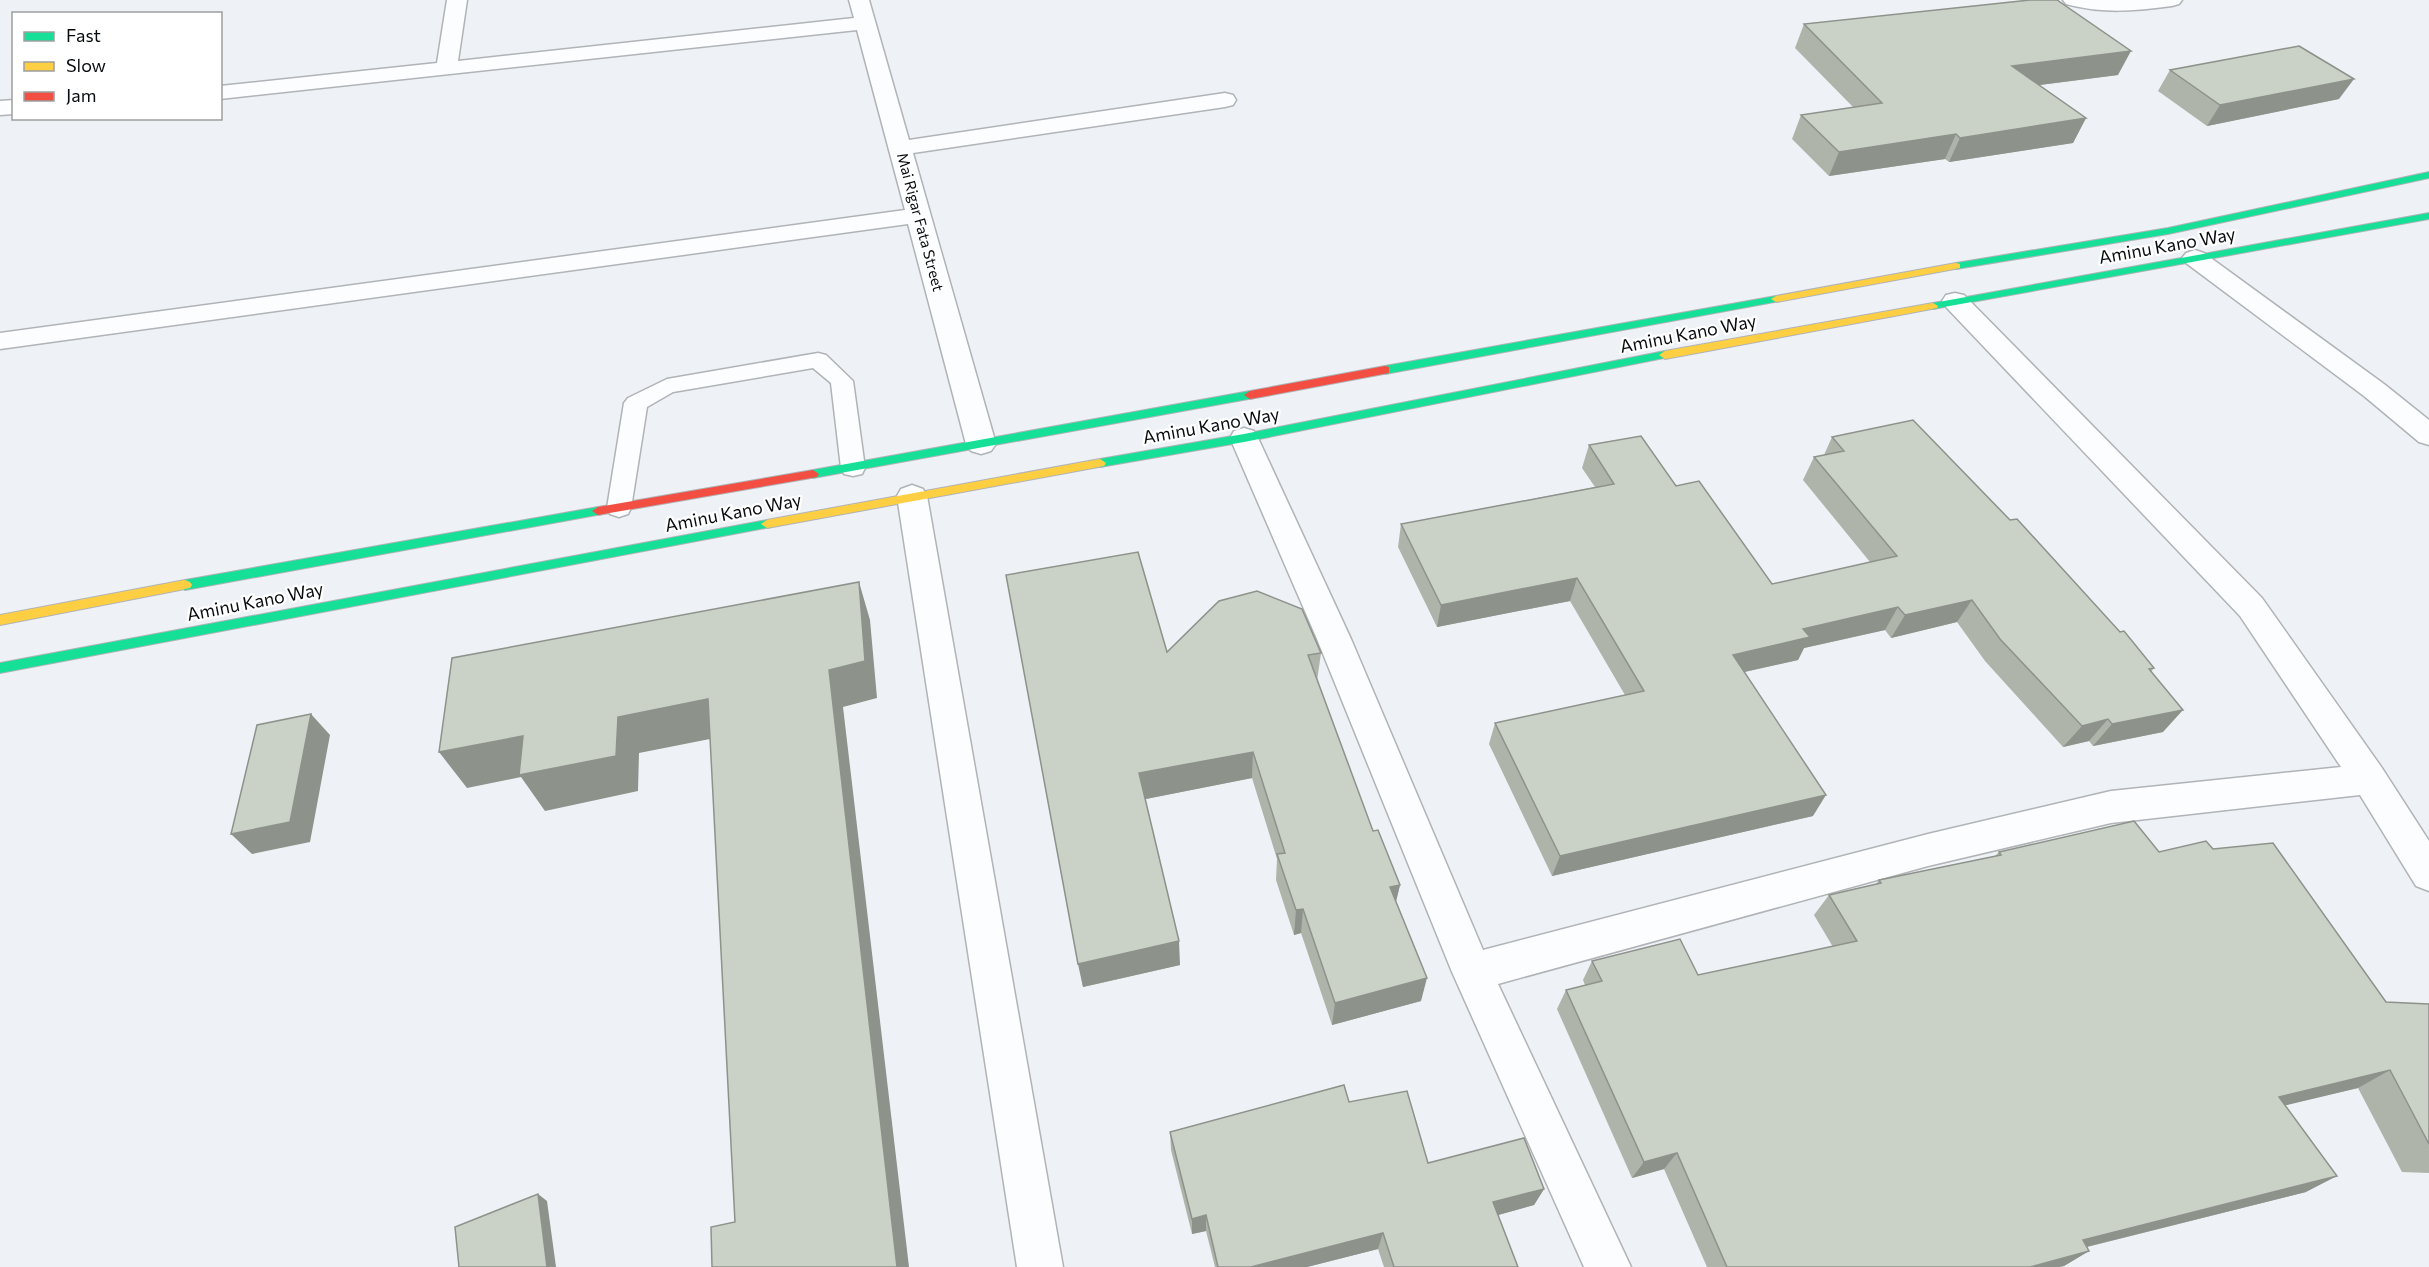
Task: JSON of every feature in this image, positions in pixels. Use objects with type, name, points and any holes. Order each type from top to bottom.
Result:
[{"type":"main road","name":"Aminu Kano Way","points":[[0,621],[410,543],[619,508],[755,489],[852,468],[1921,272],[2168,231],[2429,175]]},
{"type":"main road","name":"Aminu Kano Way","points":[[0,668],[756,520],[912,496],[1244,438],[1634,361],[2429,216]]},
{"type":"main road","points":[[1613,329],[1634,361]]},
{"type":"street","points":[[446,70],[457,0]]},
{"type":"street","name":"Mai Rigar Fata Street","points":[[859,0],[920,215],[981,444]]},
{"type":"street","points":[[2073,0],[2093,7],[2110,8],[2172,0]]},
{"type":"street","points":[[222,93],[866,23]]},
{"type":"street","points":[[901,148],[1225,100]]},
{"type":"street","points":[[0,341],[920,215]]},
{"type":"street","points":[[2195,258],[2374,390],[2429,435]]},
{"type":"street","points":[[1955,302],[2251,607],[2369,779],[2429,874]]},
{"type":"street","points":[[1244,438],[1334,639],[1472,972],[1608,1267]]},
{"type":"street","points":[[912,496],[1040,1267]]},
{"type":"street","points":[[1472,972],[1928,850],[2111,807],[2369,779]]},
{"type":"lane","points":[[619,508],[636,403],[667,386],[818,360],[842,381],[852,468]]},
{"type":"building","points":[[2030,0],[2057,0],[2131,51],[2012,66],[2086,118],[1960,138],[1956,134],[1839,152],[1801,115],[1882,103],[1804,24]]},
{"type":"building","points":[[2299,46],[2354,79],[2220,105],[2170,70]]},
{"type":"building","points":[[1913,420],[2010,520],[2017,519],[2120,632],[2124,631],[2154,668],[2149,669],[2183,710],[2112,724],[2108,719],[2082,726],[2000,639],[1972,600],[1905,615],[1898,607],[1803,629],[1810,637],[1733,655],[1826,795],[1560,856],[1495,723],[1644,691],[1577,578],[1441,605],[1401,524],[1614,484],[1589,445],[1641,436],[1676,486],[1699,481],[1772,584],[1897,556],[1814,457],[1844,451],[1832,437]]},
{"type":"building","points":[[1138,552],[1167,652],[1219,601],[1257,591],[1302,609],[1321,653],[1308,655],[1373,831],[1378,830],[1400,885],[1390,887],[1427,978],[1335,1003],[1303,909],[1296,910],[1277,854],[1285,853],[1253,752],[1139,773],[1179,941],[1078,964],[1006,575]]},
{"type":"building","points":[[859,582],[865,661],[829,670],[897,1267],[712,1267],[711,1227],[735,1222],[708,699],[618,717],[616,756],[519,775],[523,736],[439,752],[452,658]]},
{"type":"building","points":[[311,714],[290,822],[231,834],[257,725]]},
{"type":"building","points":[[2134,821],[2159,852],[2206,841],[2213,849],[2273,843],[2386,1002],[2429,1004],[2429,1144],[2390,1070],[2279,1097],[2337,1176],[2083,1240],[2089,1251],[2030,1267],[1727,1267],[1677,1153],[1644,1162],[1566,990],[1602,981],[1592,961],[1680,939],[1698,975],[1857,941],[1829,895],[1881,883],[1879,880],[2001,855],[1999,852]]},
{"type":"building","points":[[1344,1085],[1349,1102],[1407,1091],[1428,1163],[1524,1138],[1544,1189],[1493,1202],[1518,1267],[1394,1267],[1383,1233],[1251,1267],[1218,1267],[1206,1215],[1192,1219],[1170,1132]]},
{"type":"building","points":[[538,1194],[547,1267],[459,1267],[455,1227]]},
{"type":"traffic: fast","points":[[1956,266],[2168,231],[2429,175]]},
{"type":"traffic: fast","points":[[1933,306],[2429,216]]},
{"type":"traffic: fast","points":[[1385,370],[1776,299]]},
{"type":"traffic: fast","points":[[1100,463],[1244,438],[1665,355]]},
{"type":"traffic: fast","points":[[813,474],[1250,395]]},
{"type":"traffic: fast","points":[[185,585],[598,511]]},
{"type":"traffic: fast","points":[[0,668],[767,524]]},
{"type":"traffic: slow","points":[[1776,299],[1956,266]]},
{"type":"traffic: slow","points":[[1665,355],[1933,306]]},
{"type":"traffic: slow","points":[[767,524],[1100,463]]},
{"type":"traffic: slow","points":[[0,620],[185,585]]},
{"type":"traffic: jam","points":[[1250,395],[1385,370]]},
{"type":"traffic: jam","points":[[598,511],[813,474]]}]
